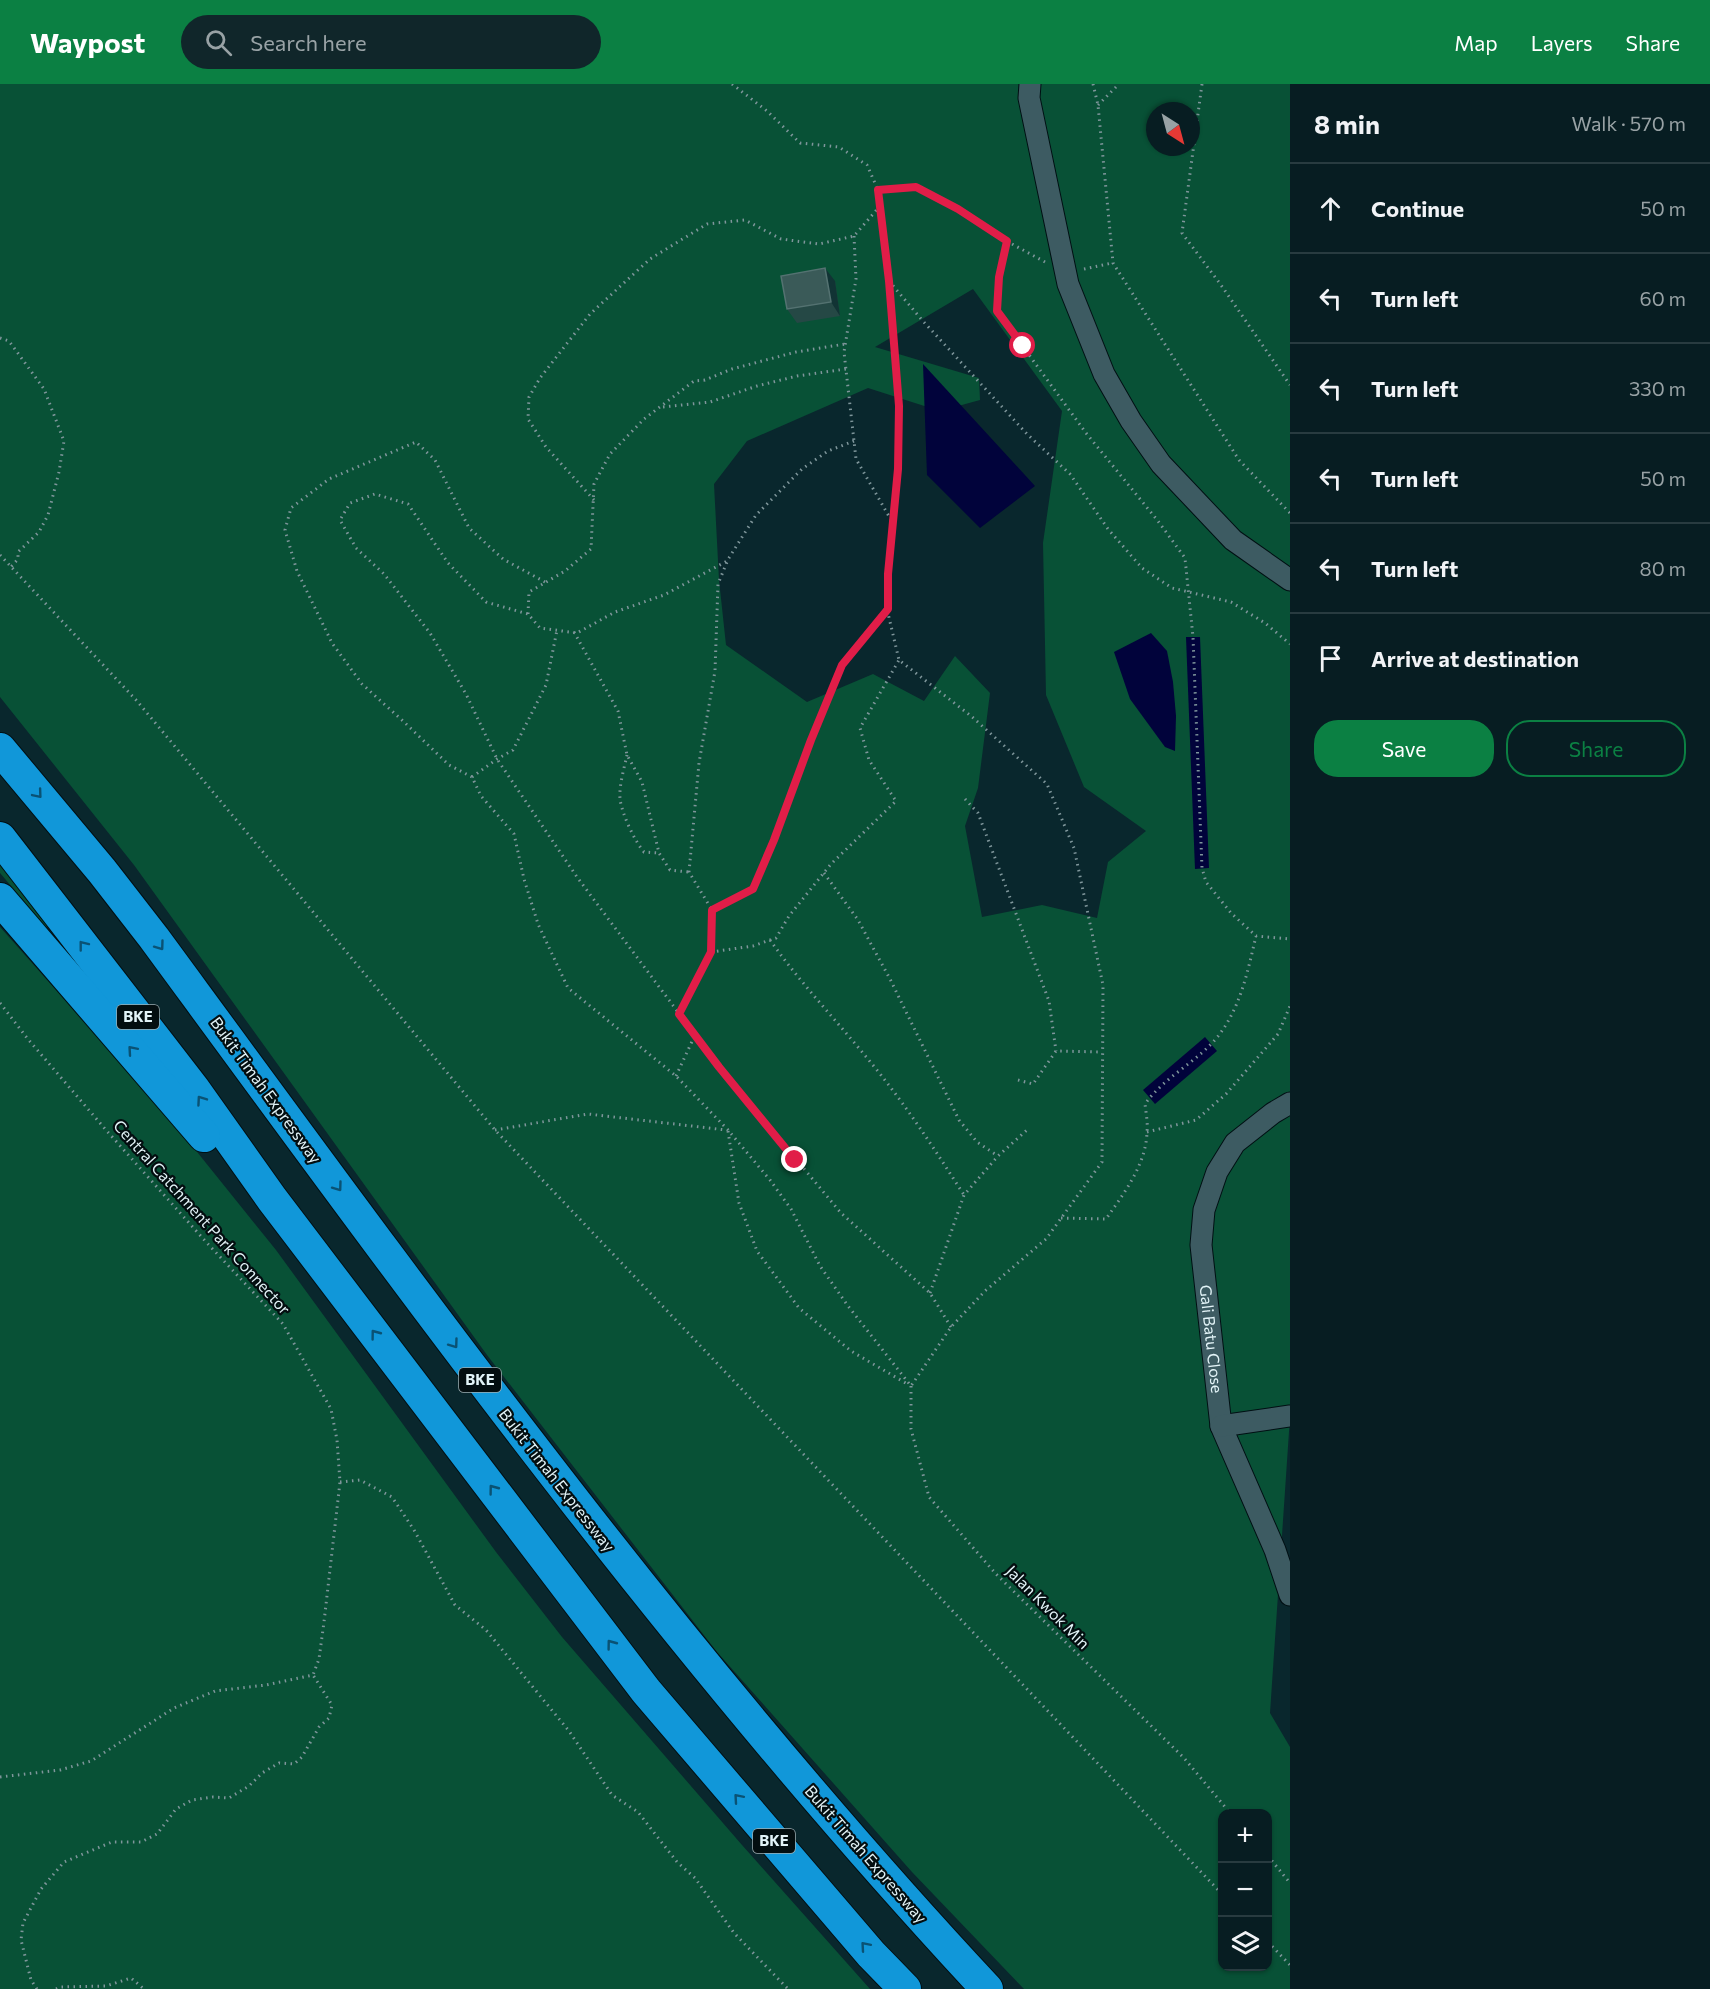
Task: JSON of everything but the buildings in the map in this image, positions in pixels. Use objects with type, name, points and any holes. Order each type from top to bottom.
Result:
[{"type":"highway","name":"Bukit Timah Expressway","points":[[0,749],[102,871],[154,938],[498,1403],[658,1609],[833,1818],[987,1989]]},
{"type":"highway","name":"BKE","points":[[0,838],[194,1089],[272,1199],[646,1691],[871,1954],[905,1989]]},
{"type":"highway","points":[[0,899],[233,1171],[272,1199]]},
{"type":"street","points":[[1030,84],[1029,98],[1066,274],[1104,374],[1131,421],[1161,464],[1233,540],[1290,580]]},
{"type":"street","name":"Gali Batu Close","points":[[1290,1102],[1235,1143],[1217,1172],[1204,1210],[1201,1245],[1221,1426],[1275,1550],[1290,1595]]},
{"type":"street","points":[[1221,1426],[1290,1416]]},
{"type":"path","points":[[732,84],[767,111],[800,143],[839,147],[867,165],[878,190],[889,281],[899,406],[898,469],[888,574],[888,609],[899,660],[970,716],[1047,784],[1074,848],[1102,985],[1102,1162],[1046,1239],[985,1291],[951,1328],[910,1386]]},
{"type":"path","points":[[1093,84],[1098,105],[1106,209],[1113,263],[1239,460],[1290,513]]},
{"type":"path","points":[[1098,105],[1119,84]]},
{"type":"path","points":[[1202,84],[1182,233],[1290,385]]},
{"type":"path","points":[[878,190],[916,187],[958,209],[1007,241],[1066,274],[1113,263]]},
{"type":"path","points":[[594,500],[546,447],[528,419],[529,397],[540,378],[590,314],[650,259],[707,224],[745,220],[781,238],[819,243],[854,236],[880,206]]},
{"type":"path","points":[[854,236],[856,279],[844,352],[856,459],[894,525]]},
{"type":"path","points":[[1007,241],[999,277],[997,311],[1086,433],[1158,521],[1185,558],[1193,637],[1202,868],[1206,882],[1231,913],[1256,936],[1290,939]]},
{"type":"path","points":[[889,281],[1027,434],[1070,474],[1108,529],[1142,568],[1172,588],[1231,602],[1265,623],[1290,644]]},
{"type":"path","points":[[0,338],[9,341],[44,389],[64,441],[48,515],[39,532],[18,552],[18,559],[10,568]]},
{"type":"path","points":[[528,614],[529,592],[565,571],[591,549],[594,484],[610,454],[644,419],[694,381],[705,380],[732,369],[796,352],[845,344]]},
{"type":"path","points":[[661,407],[710,402],[757,386],[797,376],[846,369]]},
{"type":"path","points":[[679,1014],[711,952],[712,910],[688,872],[699,763],[715,671],[718,584],[728,561],[756,515],[802,469],[828,451],[854,441]]},
{"type":"path","points":[[545,582],[503,559],[469,528],[435,460],[416,442],[328,479],[291,508],[285,530],[294,561],[332,644],[362,684],[448,765],[472,777],[481,796],[514,834],[524,879],[538,924],[568,988],[676,1076],[728,1130],[784,1200],[820,1266],[910,1386]]},
{"type":"path","points":[[728,561],[664,595],[615,612],[578,633],[540,628],[528,614],[486,602],[448,564],[408,504],[375,494],[350,502],[340,520],[356,548],[384,574],[430,633],[466,694],[497,759],[578,877],[719,1067],[841,1213],[930,1293],[951,1328]]},
{"type":"path","points":[[0,555],[137,701],[495,1130],[1218,1890]]},
{"type":"path","points":[[712,910],[753,889],[842,665],[888,609]]},
{"type":"path","points":[[472,777],[513,750],[546,685],[557,630]]},
{"type":"path","points":[[574,632],[618,711],[627,755],[642,782],[659,853],[670,870],[688,872]]},
{"type":"path","points":[[711,952],[753,946],[776,938],[789,916],[824,873],[896,801],[868,760],[860,728],[899,660]]},
{"type":"path","points":[[627,755],[620,799],[636,841],[644,852],[659,853]]},
{"type":"path","points":[[965,799],[978,813],[1049,1000],[1056,1051],[1033,1084],[1018,1080]]},
{"type":"path","points":[[824,873],[858,920],[890,979],[959,1120],[976,1142],[998,1156]]},
{"type":"path","points":[[1061,1218],[1106,1219],[1134,1180],[1148,1132],[1145,1104],[1219,1035],[1238,1004],[1256,936]]},
{"type":"path","points":[[770,940],[792,971],[872,1064],[927,1137],[964,1195]]},
{"type":"path","name":"Central Catchment Park Connector","points":[[0,1003],[106,1130],[283,1324],[331,1409],[337,1440],[340,1482],[319,1659],[313,1675]]},
{"type":"path","points":[[1148,1132],[1196,1120],[1226,1094],[1278,1034],[1290,1006]]},
{"type":"path","points":[[1285,1018],[1290,1017]]},
{"type":"path","points":[[676,1076],[695,1035]]},
{"type":"path","points":[[1056,1051],[1102,1052]]},
{"type":"path","points":[[495,1130],[588,1114],[728,1130]]},
{"type":"path","points":[[930,1293],[964,1195],[998,1156],[1028,1129]]},
{"type":"path","points":[[728,1130],[739,1203],[756,1251],[799,1308],[851,1351],[910,1386]]},
{"type":"path","name":"Jalan Kwok Min","points":[[910,1386],[911,1429],[929,1497],[996,1574],[1184,1758],[1227,1809]]},
{"type":"path","points":[[340,1482],[360,1480],[392,1497],[414,1530],[455,1605],[486,1630],[568,1731],[612,1795],[638,1812],[676,1862],[695,1878],[734,1933],[788,1989]]},
{"type":"path","points":[[0,1777],[60,1770],[91,1761],[174,1708],[215,1691],[266,1685],[313,1675],[332,1705],[329,1718],[319,1727],[302,1757],[294,1764],[279,1763],[229,1798],[213,1797],[192,1800],[176,1809],[157,1834],[141,1842],[112,1842],[64,1862],[41,1889],[23,1923],[21,1940],[31,1980],[37,1989]]},
{"type":"path","points":[[1272,1861],[1290,1883]]},
{"type":"path","points":[[1272,1946],[1290,1965]]},
{"type":"path","points":[[56,1989],[106,1986],[131,1978],[144,1989]]},
{"type":"green space","points":[[0,84],[1290,84],[1290,1417],[1270,1713],[1290,1747],[1290,1989],[1024,1989],[912,1872],[717,1652],[487,1355],[134,865],[0,697]],"holes":[[[973,289],[1062,411],[1043,543],[1046,695],[1084,787],[1146,831],[1108,862],[1097,918],[1042,905],[982,917],[965,826],[978,788],[990,693],[955,656],[924,701],[873,674],[807,702],[726,645],[719,580],[714,484],[747,441],[868,388],[940,411],[980,400],[979,378],[875,347]]]},
{"type":"green space","points":[[0,860],[51,923],[46,927],[0,873]]},
{"type":"green space","points":[[0,927],[169,1117],[276,1250],[496,1552],[562,1637],[870,1989],[0,1989]]},
{"type":"shaded area","points":[[923,364],[1035,486],[980,528],[927,475]]},
{"type":"shaded area","points":[[1151,633],[1167,651],[1176,716],[1175,751],[1165,747],[1130,699],[1114,652]]},
{"type":"shaded area","points":[[1186,637],[1200,637],[1209,868],[1195,869]]},
{"type":"shaded area","points":[[1205,1037],[1217,1051],[1155,1104],[1143,1090]]},
{"type":"route","points":[[795,1160],[679,1014],[711,952],[712,910],[753,889],[842,665],[888,609],[888,574],[898,469],[899,406],[889,281],[878,190],[916,187],[958,209],[1007,241],[999,277],[997,311],[1023,346]]}]
